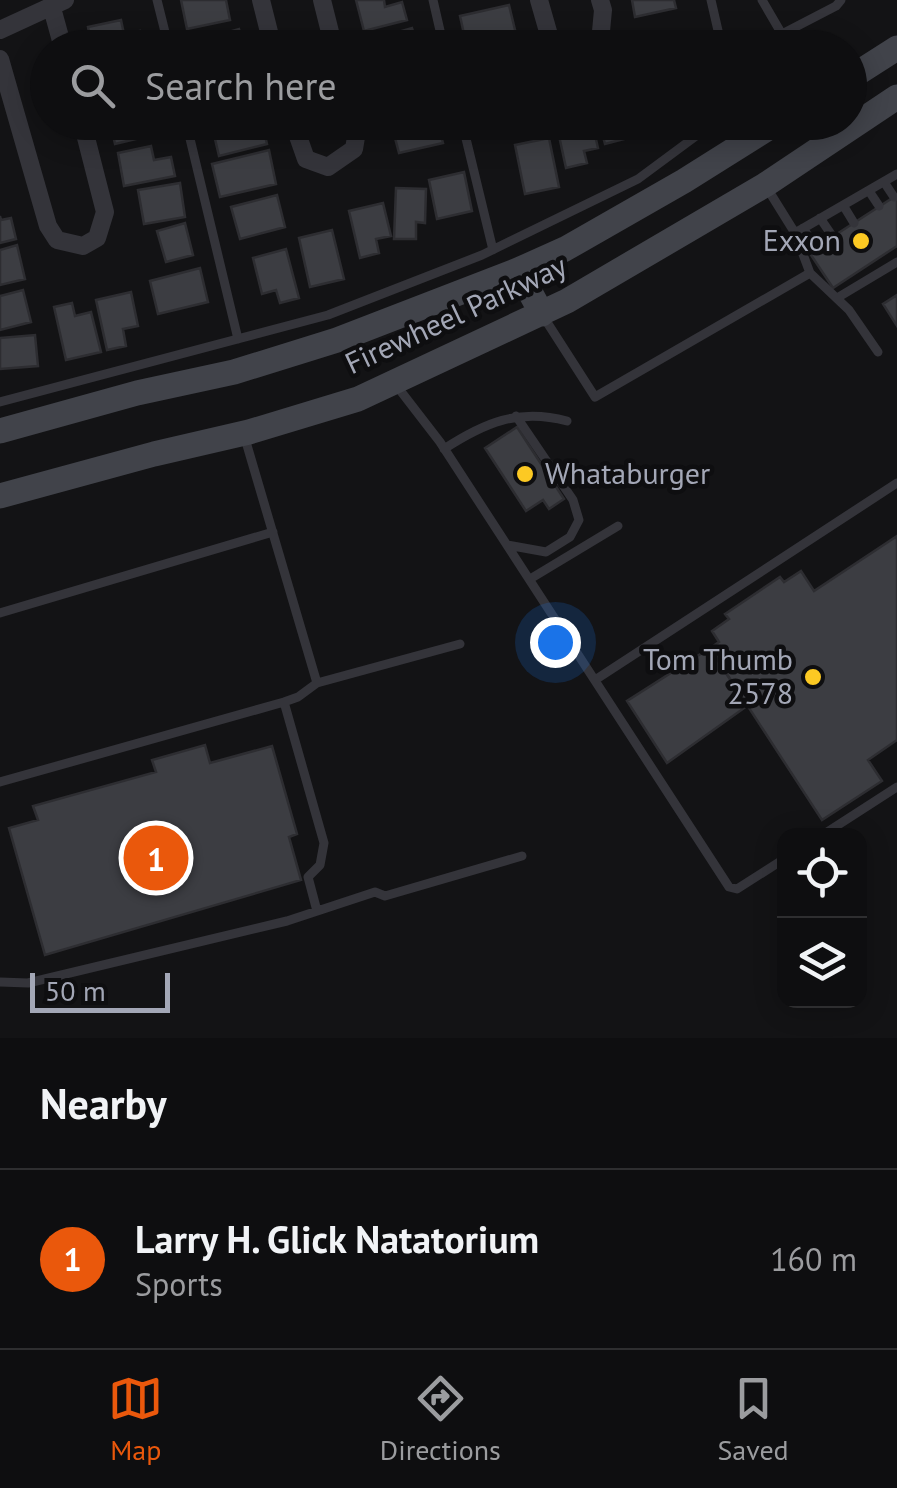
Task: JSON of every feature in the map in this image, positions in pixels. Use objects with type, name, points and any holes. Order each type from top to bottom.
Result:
[{"type":"main road","points":[[867,67],[897,48]]},
{"type":"main road","name":"Firewheel Parkway","points":[[885,111],[897,97]]},
{"type":"main road","name":"Firewheel Parkway","points":[[0,431],[138,393],[234,372],[337,340],[518,270],[565,249],[749,140]]},
{"type":"main road","name":"Firewheel Parkway","points":[[0,496],[358,399],[542,314],[658,250],[839,140]]},
{"type":"main road","points":[[518,270],[542,314]]},
{"type":"street","points":[[261,0],[268,30]]},
{"type":"street","points":[[322,0],[330,30]]},
{"type":"street","points":[[539,0],[548,30]]},
{"type":"street","points":[[600,0],[601,30]]},
{"type":"street","points":[[0,30],[59,4],[61,30]]},
{"type":"street","points":[[0,59],[48,226],[56,240],[83,246],[97,238],[105,212],[87,140]]},
{"type":"street","points":[[299,140],[306,159],[328,167],[354,149],[356,140]]},
{"type":"lane","points":[[157,0],[164,30]]},
{"type":"lane","points":[[433,0],[440,30]]},
{"type":"lane","points":[[711,0],[718,30]]},
{"type":"lane","points":[[762,0],[780,30]]},
{"type":"lane","points":[[790,30],[841,0]]},
{"type":"lane","points":[[190,140],[238,340]]},
{"type":"lane","points":[[466,140],[492,250]]},
{"type":"lane","points":[[0,402],[328,315],[492,250],[638,180],[691,140]]},
{"type":"lane","points":[[799,230],[897,174]]},
{"type":"lane","points":[[884,182],[894,196]]},
{"type":"lane","points":[[766,186],[816,248]]},
{"type":"lane","points":[[868,191],[879,206]]},
{"type":"lane","points":[[842,206],[854,223]]},
{"type":"lane","points":[[820,218],[833,237]]},
{"type":"lane","points":[[799,230],[810,273],[841,292],[878,352]]},
{"type":"lane","points":[[878,258],[885,269]]},
{"type":"lane","points":[[841,292],[897,262]]},
{"type":"lane","points":[[856,272],[863,282]]},
{"type":"lane","points":[[542,314],[596,397],[810,273]]},
{"type":"lane","points":[[394,382],[444,449],[729,886],[737,889],[777,863]]},
{"type":"lane","points":[[444,449],[475,429],[516,416],[529,414],[567,421]]},
{"type":"lane","points":[[507,545],[546,552],[570,537],[579,520],[574,500],[516,416]]},
{"type":"lane","points":[[243,433],[317,684]]},
{"type":"lane","points":[[595,680],[897,483]]},
{"type":"lane","points":[[530,579],[618,526]]},
{"type":"lane","points":[[0,613],[273,532]]},
{"type":"lane","points":[[0,782],[298,698],[317,684],[460,644]]},
{"type":"lane","points":[[284,702],[324,843],[320,865],[308,877],[317,911]]},
{"type":"lane","points":[[833,828],[897,787]]},
{"type":"lane","points":[[0,982],[28,984],[317,911],[375,892],[385,896],[522,856]]},
{"type":"building","points":[[181,0],[226,0],[230,20],[187,29]]},
{"type":"building","points":[[356,0],[384,0],[385,7],[402,2],[407,20],[364,30]]},
{"type":"building","points":[[632,0],[674,0],[676,8],[635,17]]},
{"type":"building","points":[[509,5],[515,30],[463,30],[460,16]]},
{"type":"building","points":[[121,20],[123,30],[89,30],[88,27]]},
{"type":"building","points":[[215,140],[266,140],[267,144],[219,156]]},
{"type":"building","points":[[396,140],[443,143],[399,153]]},
{"type":"building","points":[[549,140],[559,187],[525,194],[515,145]]},
{"type":"building","points":[[560,140],[596,140],[598,148],[584,151],[587,163],[566,168]]},
{"type":"building","points":[[151,146],[154,160],[171,157],[175,176],[124,186],[118,153]]},
{"type":"building","points":[[269,150],[276,184],[220,197],[212,164]]},
{"type":"building","points":[[464,172],[472,211],[437,219],[429,180]]},
{"type":"building","points":[[180,183],[185,217],[144,224],[138,190]]},
{"type":"building","points":[[396,188],[426,189],[425,223],[416,222],[416,239],[394,239]]},
{"type":"building","points":[[277,195],[285,227],[240,239],[231,207]]},
{"type":"building","name":"Exxon","points":[[897,195],[897,246],[833,288],[809,252]]},
{"type":"building","points":[[383,203],[391,236],[376,239],[379,253],[360,258],[349,211]]},
{"type":"building","points":[[0,216],[1,220],[11,218],[16,239],[0,243]]},
{"type":"building","points":[[185,223],[193,255],[166,262],[157,231]]},
{"type":"building","points":[[332,230],[344,279],[310,287],[299,238]]},
{"type":"building","points":[[17,245],[25,279],[0,285],[0,250]]},
{"type":"building","points":[[286,249],[299,298],[280,303],[276,290],[262,294],[253,258]]},
{"type":"building","points":[[200,268],[208,302],[158,314],[150,281]]},
{"type":"building","points":[[23,290],[31,322],[0,330],[0,296]]},
{"type":"building","points":[[131,292],[138,326],[123,329],[126,346],[107,350],[96,300]]},
{"type":"building","points":[[897,295],[897,326],[883,304]]},
{"type":"building","points":[[72,303],[75,316],[91,312],[101,352],[66,360],[54,307]]},
{"type":"building","points":[[35,335],[38,366],[0,369],[0,338]]},
{"type":"building","name":"Whataburger","points":[[517,427],[564,499],[549,509],[543,500],[526,511],[485,448]]},
{"type":"building","name":"Tom Thumb 2578","points":[[897,536],[897,740],[868,760],[882,781],[822,820],[710,648],[719,642],[712,631],[729,619],[725,614],[780,577],[784,582],[801,571],[814,591]]},
{"type":"building","points":[[710,648],[747,706],[667,763],[627,701]]},
{"type":"building","points":[[205,745],[210,763],[272,746],[297,834],[289,837],[301,880],[45,955],[9,828],[38,820],[33,806],[156,772],[152,760]]},
{"type":"place","name":"Exxon","points":[[861,241]]},
{"type":"place","name":"Whataburger","points":[[525,474]]},
{"type":"place","name":"Tom Thumb 2578","points":[[813,677]]},
{"type":"place","name":"Larry H. Glick Natatorium","points":[[156,858]]}]
